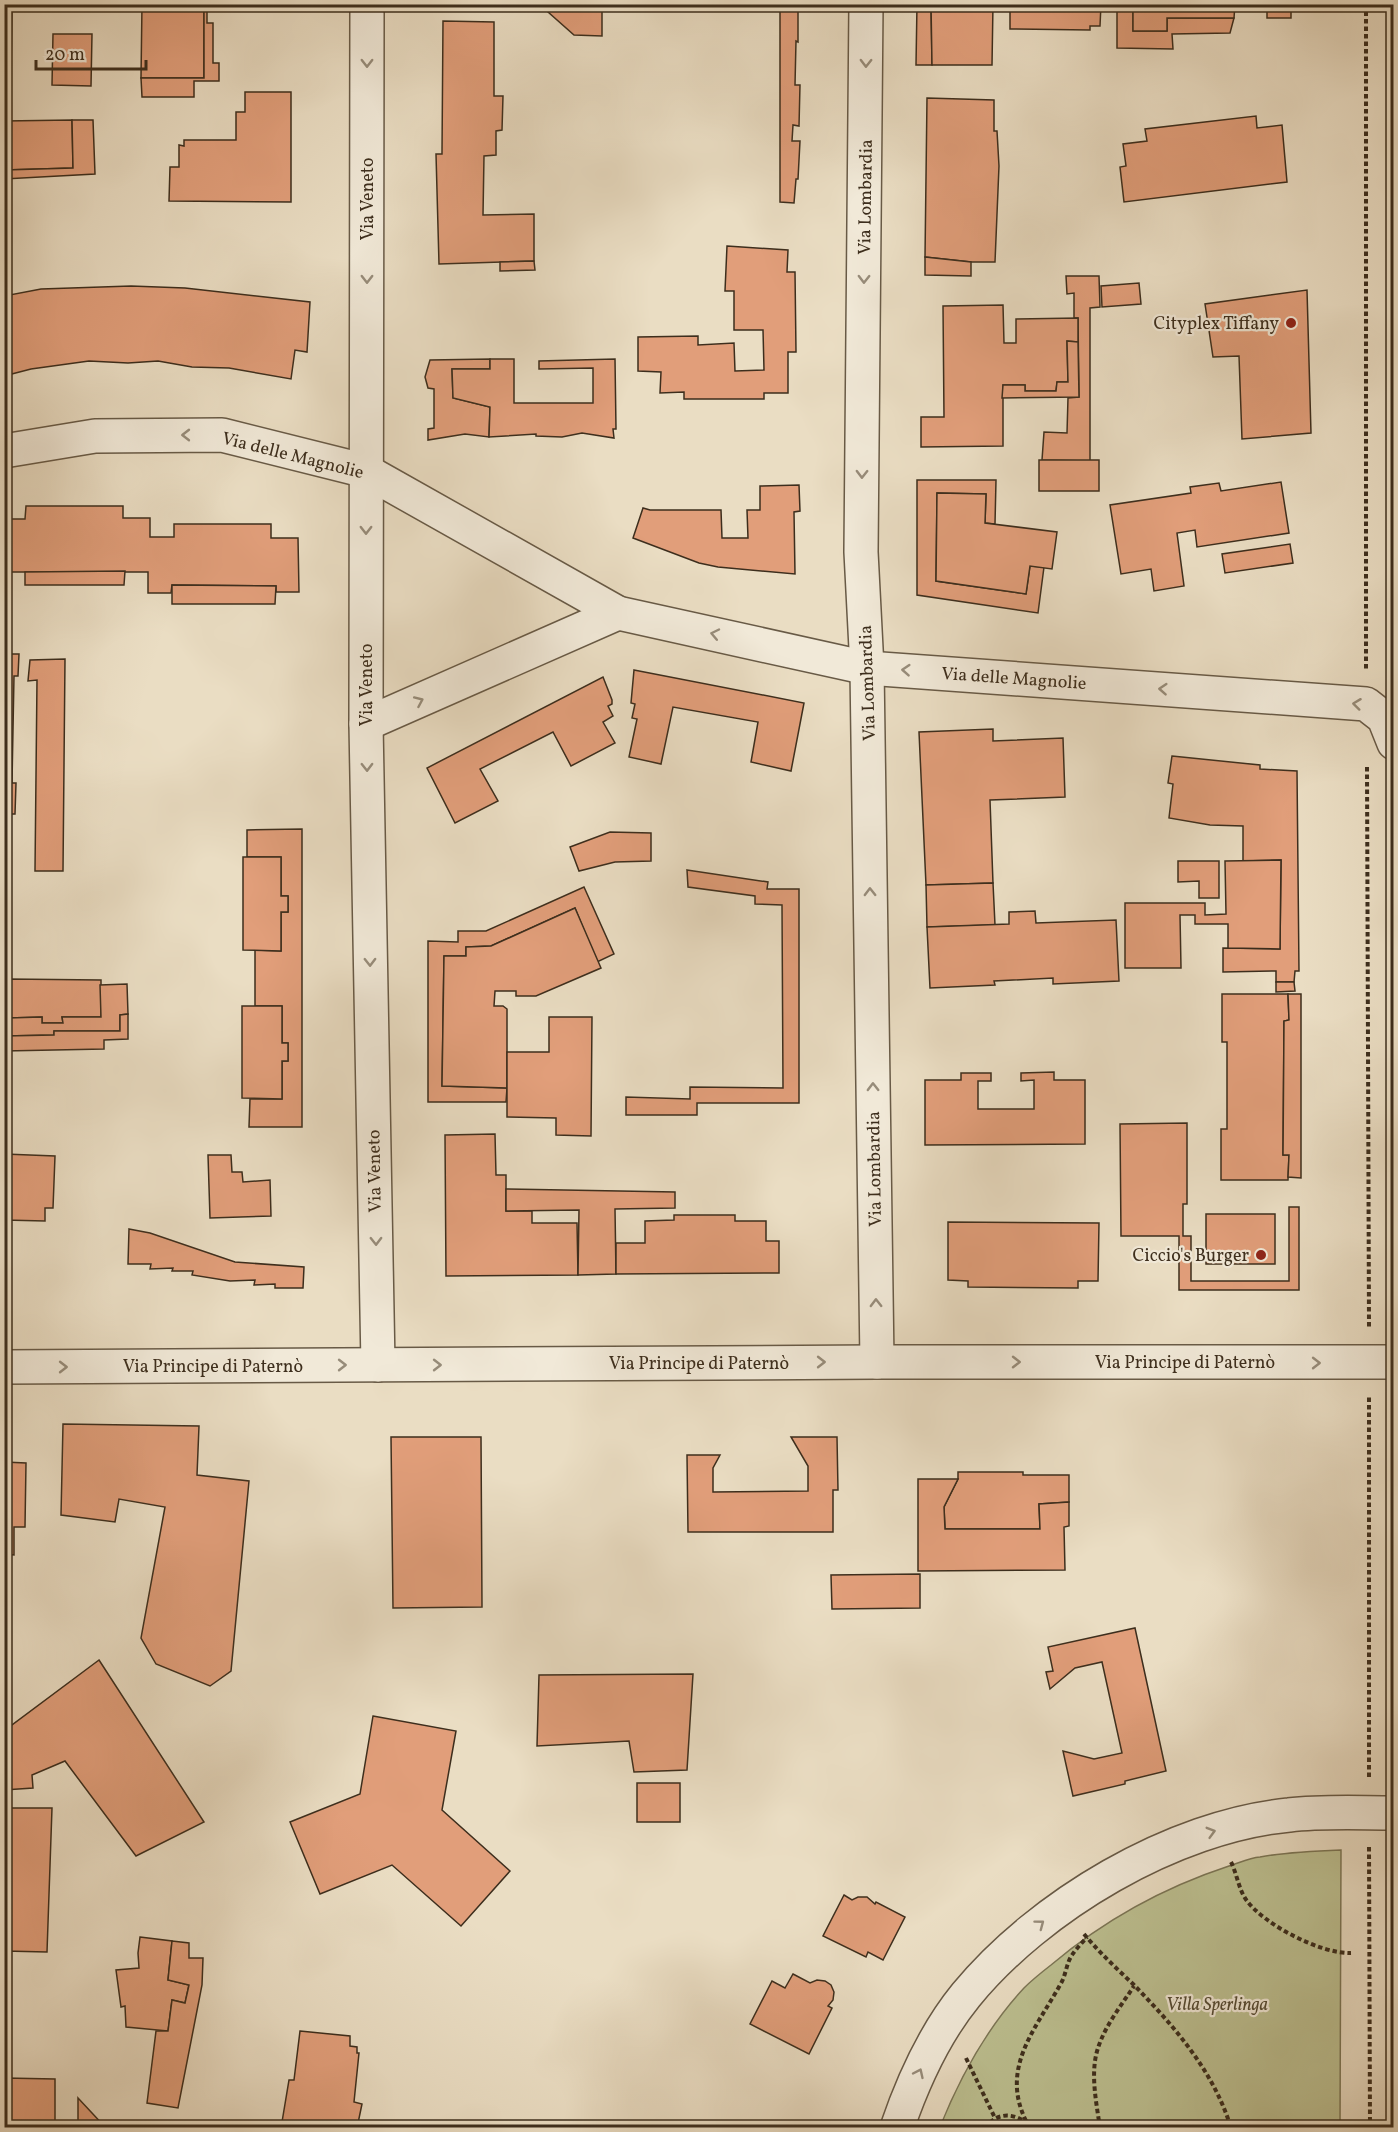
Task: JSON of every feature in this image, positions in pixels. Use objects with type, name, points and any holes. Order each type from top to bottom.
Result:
[{"type":"street","name":"Via Veneto","points":[[367,4],[366,724],[378,1365]]},
{"type":"street","name":"Via Lombardia","points":[[866,4],[861,552],[867,668],[877,1362]]},
{"type":"street","name":"Via delle Magnolie","points":[[4,451],[95,436],[222,435],[366,471],[618,613],[867,668],[1366,704],[1384,718],[1394,743]]},
{"type":"street","points":[[366,724],[618,613]]},
{"type":"street","name":"Via Principe di Paternò","points":[[4,1367],[877,1362],[1381,1362]]},
{"type":"street","points":[[897,2127],[906,2101],[925,2061],[964,1996],[990,1967],[1022,1938],[1064,1906],[1134,1864],[1194,1837],[1288,1815],[1381,1813]]},
{"type":"path","points":[[1370,2127],[1381,1813],[1381,1362]]},
{"type":"path","points":[[1229,1855],[1247,1901],[1277,1929],[1330,1951],[1351,1953]]},
{"type":"path","points":[[1032,2127],[1019,2108],[1016,2084],[1020,2058],[1028,2039],[1062,1983],[1071,1956],[1087,1937],[1134,1985],[1187,2046],[1212,2080],[1231,2127]]},
{"type":"path","points":[[1100,2127],[1095,2061],[1103,2035],[1134,1985]]},
{"type":"path","points":[[962,2052],[995,2118]]},
{"type":"path","points":[[985,2127],[995,2118],[1011,2115],[1026,2121]]},
{"type":"green space","name":"Villa Sperlinga","points":[[1341,1850],[1340,2127],[940,2127],[975,2054],[1010,2004],[1034,1979],[1092,1934],[1135,1907],[1205,1874],[1256,1858],[1311,1851]]},
{"type":"building","points":[[4,4],[12,4],[11,75],[4,75]]},
{"type":"building","points":[[142,4],[204,4],[204,78],[141,78]]},
{"type":"building","points":[[204,4],[207,4],[207,23],[213,23],[213,63],[219,63],[219,81],[194,81],[194,97],[142,97],[141,78],[204,78]]},
{"type":"building","points":[[244,4],[302,4],[302,10],[243,11]]},
{"type":"building","points":[[539,4],[602,4],[602,36],[574,35]]},
{"type":"building","points":[[780,4],[798,4],[795,85],[800,85],[799,126],[793,125],[792,141],[800,141],[794,203],[780,202]]},
{"type":"building","points":[[917,4],[931,4],[932,65],[916,65]]},
{"type":"building","points":[[931,4],[993,4],[992,65],[932,65]]},
{"type":"building","points":[[1010,4],[1101,4],[1100,26],[1090,26],[1090,30],[1010,29]]},
{"type":"building","points":[[1117,4],[1133,4],[1133,31],[1167,31],[1167,18],[1234,18],[1230,33],[1172,34],[1173,49],[1117,48]]},
{"type":"building","points":[[1133,4],[1235,4],[1234,18],[1167,18],[1167,31],[1133,31]]},
{"type":"building","points":[[1291,4],[1291,18],[1267,18],[1267,5]]},
{"type":"building","points":[[443,21],[494,22],[494,96],[503,96],[502,130],[496,131],[496,155],[484,156],[483,215],[534,214],[534,261],[439,264],[436,154],[442,154]]},
{"type":"building","points":[[53,34],[92,34],[91,86],[52,85]]},
{"type":"building","points":[[245,92],[291,92],[291,202],[169,201],[170,167],[179,167],[179,145],[184,146],[184,140],[236,140],[236,112],[245,112]]},
{"type":"building","points":[[927,98],[994,100],[994,131],[997,131],[999,166],[995,262],[925,257]]},
{"type":"building","points":[[1256,116],[1257,128],[1282,125],[1287,182],[1124,202],[1120,167],[1126,166],[1123,144],[1147,141],[1145,129]]},
{"type":"building","points":[[72,120],[73,168],[4,170],[4,121]]},
{"type":"building","points":[[72,120],[93,120],[95,174],[4,179],[4,170],[73,168]]},
{"type":"building","points":[[727,246],[788,250],[787,272],[795,272],[796,352],[788,352],[788,393],[764,393],[764,399],[684,399],[684,392],[660,393],[661,372],[638,371],[638,337],[698,336],[698,345],[734,343],[735,371],[764,370],[763,330],[734,330],[734,291],[725,291]]},
{"type":"building","points":[[925,257],[971,262],[971,276],[925,275]]},
{"type":"building","points":[[534,261],[535,270],[500,271],[500,262]]},
{"type":"building","points":[[1066,276],[1099,276],[1100,307],[1090,308],[1090,461],[1042,460],[1044,432],[1067,433],[1068,398],[1079,397],[1078,318],[1074,318],[1074,293],[1067,294]]},
{"type":"building","points":[[1139,283],[1141,304],[1102,307],[1101,286]]},
{"type":"building","points":[[131,286],[185,288],[310,302],[307,352],[295,350],[291,379],[229,368],[192,367],[158,361],[128,363],[89,361],[31,369],[4,376],[4,296],[41,289]]},
{"type":"building","points":[[1307,290],[1311,433],[1242,439],[1239,356],[1213,357],[1205,304]]},
{"type":"building","points":[[1003,305],[1004,343],[1016,343],[1016,319],[1078,318],[1078,342],[1067,341],[1068,382],[1057,382],[1056,391],[1025,391],[1025,385],[1003,385],[1003,446],[921,447],[921,417],[944,417],[943,306]]},
{"type":"building","points":[[1067,341],[1078,342],[1079,397],[1002,398],[1003,385],[1025,385],[1025,391],[1056,391],[1057,382],[1068,382]]},
{"type":"building","points":[[490,359],[490,369],[452,369],[453,398],[490,407],[489,437],[465,434],[428,440],[428,429],[434,428],[434,389],[428,388],[425,377],[430,360]]},
{"type":"building","points":[[490,359],[514,359],[514,403],[593,403],[593,368],[539,369],[539,361],[615,359],[616,429],[613,429],[614,438],[582,433],[562,437],[536,436],[536,434],[489,437],[490,407],[453,398],[452,369],[490,369]]},
{"type":"building","points":[[1039,460],[1099,460],[1099,491],[1039,491]]},
{"type":"building","points":[[917,480],[996,480],[995,524],[985,523],[986,494],[937,493],[936,581],[1026,594],[1030,566],[1044,567],[1038,613],[917,595]]},
{"type":"building","points":[[1281,482],[1289,533],[1197,547],[1195,530],[1177,533],[1184,586],[1154,591],[1151,569],[1121,574],[1110,505],[1191,493],[1190,487],[1219,483],[1221,491]]},
{"type":"building","points":[[799,485],[800,511],[794,512],[795,574],[718,567],[699,563],[633,538],[643,508],[650,510],[721,510],[722,538],[748,538],[747,510],[760,510],[760,486]]},
{"type":"building","points":[[937,493],[986,494],[985,523],[1057,532],[1052,569],[1030,566],[1026,594],[936,581]]},
{"type":"building","points":[[26,506],[123,506],[123,518],[150,518],[150,537],[174,537],[174,524],[271,524],[271,538],[298,538],[299,592],[276,592],[276,586],[172,585],[171,593],[148,593],[148,572],[4,572],[4,519],[25,519]]},
{"type":"building","points":[[1290,544],[1293,563],[1225,573],[1222,554]]},
{"type":"building","points":[[125,571],[124,585],[25,585],[25,572]]},
{"type":"building","points":[[172,585],[276,586],[275,604],[172,604]]},
{"type":"building","points":[[4,629],[7,629],[7,654],[19,654],[18,676],[14,676],[12,783],[16,783],[15,814],[11,814],[9,869],[4,869]]},
{"type":"building","points":[[65,659],[63,871],[35,871],[37,680],[28,681],[30,660]]},
{"type":"building","points":[[634,670],[804,703],[791,771],[751,762],[758,722],[673,707],[661,764],[629,757],[637,719],[632,718],[635,704],[631,703]]},
{"type":"building","points":[[603,677],[612,700],[612,704],[608,706],[613,716],[603,722],[615,743],[571,766],[553,732],[480,769],[498,801],[455,823],[427,768]]},
{"type":"building","points":[[993,729],[993,741],[1063,738],[1065,797],[990,800],[993,883],[926,885],[919,732]]},
{"type":"building","points":[[1172,756],[1260,765],[1260,769],[1297,771],[1299,971],[1295,971],[1294,982],[1276,982],[1276,971],[1223,972],[1223,948],[1280,949],[1281,860],[1243,861],[1243,826],[1210,825],[1169,818],[1173,784],[1168,783]]},
{"type":"building","points":[[302,829],[302,1127],[249,1127],[250,1099],[282,1099],[282,1061],[288,1061],[288,1043],[282,1043],[282,1006],[255,1006],[255,950],[281,951],[281,912],[288,912],[288,896],[281,896],[281,857],[247,857],[247,830]]},
{"type":"building","points":[[610,832],[651,833],[651,861],[615,862],[579,871],[570,847]]},
{"type":"building","points":[[243,857],[281,857],[281,896],[288,896],[288,912],[281,912],[281,951],[243,950]]},
{"type":"building","points":[[1281,860],[1280,949],[1228,948],[1228,924],[1195,924],[1195,915],[1180,915],[1181,968],[1125,968],[1125,903],[1205,903],[1205,915],[1226,914],[1225,861]]},
{"type":"building","points":[[1178,861],[1219,861],[1219,898],[1199,898],[1199,881],[1178,882]]},
{"type":"building","points":[[687,870],[768,882],[767,889],[799,889],[799,1103],[697,1103],[697,1115],[626,1115],[626,1097],[690,1099],[690,1087],[783,1088],[782,905],[755,904],[755,896],[688,887]]},
{"type":"building","points":[[993,883],[995,925],[927,927],[926,885]]},
{"type":"building","points":[[584,887],[614,954],[597,962],[575,908],[491,946],[466,947],[466,956],[444,956],[442,1086],[507,1088],[506,1102],[428,1102],[428,941],[458,942],[458,931],[486,931]]},
{"type":"building","points":[[575,908],[601,968],[536,996],[516,996],[516,991],[495,991],[494,1006],[503,1006],[507,1009],[507,1088],[442,1086],[444,956],[466,956],[466,947],[491,946]]},
{"type":"building","points":[[1035,911],[1036,923],[1116,920],[1119,981],[1053,984],[1053,978],[994,981],[995,985],[930,988],[927,927],[1009,924],[1009,912]]},
{"type":"building","points":[[7,979],[101,980],[101,1017],[62,1017],[63,1023],[42,1023],[42,1017],[8,1018]]},
{"type":"building","points":[[1276,982],[1294,982],[1295,991],[1276,992]]},
{"type":"building","points":[[4,983],[7,983],[8,1018],[42,1017],[42,1023],[63,1023],[62,1017],[101,1017],[100,985],[127,984],[128,1014],[120,1015],[120,1031],[54,1031],[54,1035],[4,1036]]},
{"type":"building","points":[[1222,994],[1288,994],[1289,1020],[1284,1021],[1283,1155],[1289,1155],[1288,1180],[1221,1180],[1221,1129],[1227,1129],[1227,1042],[1222,1042]]},
{"type":"building","points":[[1288,994],[1301,994],[1301,1178],[1288,1177],[1289,1155],[1283,1155],[1284,1021],[1289,1020]]},
{"type":"building","points":[[242,1006],[282,1006],[282,1043],[288,1043],[288,1061],[282,1061],[282,1099],[242,1098]]},
{"type":"building","points":[[128,1014],[128,1039],[104,1040],[104,1049],[4,1051],[4,1036],[54,1035],[54,1031],[120,1031],[120,1015]]},
{"type":"building","points":[[549,1017],[592,1017],[591,1136],[556,1135],[556,1118],[507,1117],[507,1052],[549,1052]]},
{"type":"building","points":[[1054,1072],[1054,1080],[1085,1080],[1085,1144],[925,1145],[925,1080],[961,1080],[961,1073],[991,1073],[991,1081],[978,1081],[978,1109],[1034,1109],[1034,1080],[1021,1081],[1021,1073]]},
{"type":"building","points":[[1187,1123],[1187,1204],[1183,1204],[1183,1236],[1191,1236],[1191,1281],[1289,1281],[1289,1207],[1299,1207],[1299,1290],[1179,1290],[1179,1236],[1121,1236],[1120,1124]]},
{"type":"building","points":[[495,1134],[496,1175],[506,1175],[506,1211],[532,1211],[532,1223],[577,1223],[578,1275],[446,1276],[445,1135]]},
{"type":"building","points":[[4,1154],[55,1156],[53,1208],[45,1208],[45,1221],[4,1220]]},
{"type":"building","points":[[208,1155],[231,1155],[232,1172],[242,1172],[243,1182],[270,1180],[271,1216],[210,1218]]},
{"type":"building","points":[[506,1189],[675,1192],[675,1208],[615,1209],[616,1274],[578,1275],[579,1210],[506,1211]]},
{"type":"building","points":[[1206,1214],[1275,1214],[1275,1264],[1206,1264]]},
{"type":"building","points":[[674,1215],[735,1215],[735,1221],[766,1221],[766,1241],[779,1241],[779,1273],[616,1274],[616,1243],[645,1243],[645,1221],[674,1220]]},
{"type":"building","points":[[948,1222],[1099,1223],[1098,1281],[1078,1281],[1078,1288],[968,1287],[968,1281],[948,1280]]},
{"type":"building","points":[[129,1229],[150,1233],[235,1262],[304,1267],[303,1288],[275,1288],[275,1284],[254,1285],[255,1280],[230,1281],[192,1275],[193,1271],[172,1271],[173,1268],[150,1269],[151,1264],[128,1264]]},
{"type":"building","points":[[63,1424],[199,1426],[197,1475],[249,1481],[231,1671],[210,1686],[156,1664],[141,1638],[165,1507],[119,1499],[115,1522],[61,1515]]},
{"type":"building","points":[[391,1437],[481,1437],[482,1607],[393,1608]]},
{"type":"building","points":[[791,1437],[837,1437],[838,1490],[833,1490],[833,1532],[688,1532],[687,1455],[720,1455],[713,1468],[713,1492],[808,1491],[808,1466]]},
{"type":"building","points":[[4,1462],[26,1463],[25,1527],[14,1527],[14,1555],[4,1554]]},
{"type":"building","points":[[958,1472],[1069,1475],[1069,1502],[1039,1504],[1040,1529],[945,1529],[944,1507],[958,1479]]},
{"type":"building","points":[[918,1479],[958,1479],[944,1507],[945,1529],[1040,1529],[1039,1504],[1069,1502],[1069,1526],[1064,1527],[1065,1570],[918,1571]]},
{"type":"building","points":[[920,1574],[920,1608],[832,1609],[831,1575]]},
{"type":"building","points":[[1135,1628],[1166,1771],[1125,1781],[1125,1784],[1073,1796],[1063,1751],[1094,1759],[1122,1753],[1102,1662],[1075,1668],[1050,1689],[1046,1672],[1053,1671],[1048,1647]]},
{"type":"building","points":[[99,1660],[204,1822],[136,1856],[65,1761],[32,1775],[33,1788],[4,1790],[4,1731]]},
{"type":"building","points":[[693,1674],[687,1770],[634,1772],[629,1741],[537,1746],[539,1675]]},
{"type":"building","points":[[373,1716],[456,1731],[442,1810],[510,1871],[461,1926],[392,1865],[320,1894],[290,1822],[360,1794]]},
{"type":"building","points":[[637,1783],[680,1783],[680,1822],[637,1822]]},
{"type":"building","points":[[6,1808],[52,1808],[47,1952],[4,1951]]},
{"type":"building","points":[[844,1895],[852,1900],[867,1897],[875,1904],[876,1902],[905,1917],[883,1960],[868,1952],[866,1957],[823,1936]]},
{"type":"building","points":[[140,1937],[172,1941],[168,1980],[189,1985],[185,2003],[172,2000],[168,2031],[126,2027],[125,2006],[121,2007],[116,1970],[139,1968]]},
{"type":"building","points":[[172,1941],[189,1943],[189,1958],[203,1958],[202,1985],[178,2108],[147,2103],[156,2031],[168,2031],[172,2000],[185,2003],[189,1985],[168,1980]]},
{"type":"building","points":[[793,1974],[810,1983],[817,1980],[825,1981],[831,1985],[834,1992],[833,2000],[828,2006],[832,2008],[809,2054],[750,2024],[772,1981],[785,1988]]},
{"type":"building","points":[[300,2031],[350,2036],[350,2046],[357,2047],[357,2053],[359,2053],[354,2102],[362,2104],[357,2128],[281,2128],[289,2080],[294,2080]]},
{"type":"building","points":[[4,2078],[55,2079],[55,2128],[4,2128]]},
{"type":"building","points":[[78,2098],[106,2128],[78,2128]]},
{"type":"place","name":"Cityplex Tiffany","points":[[1291,323]]},
{"type":"place","name":"Ciccio's Burger","points":[[1261,1255]]}]
